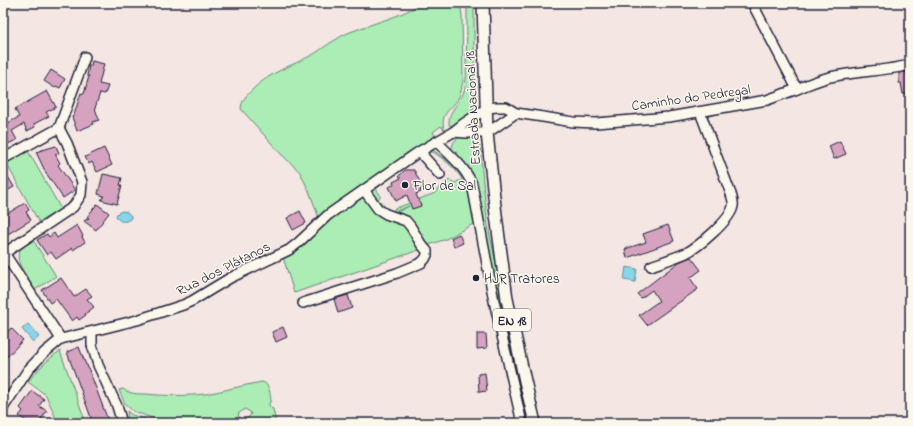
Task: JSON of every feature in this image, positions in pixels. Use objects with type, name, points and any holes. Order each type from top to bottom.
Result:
[{"type":"main road","name":"Estrada Nacional 18","points":[[483,3],[487,133],[496,215],[507,299],[535,423]]},
{"type":"street","points":[[752,3],[797,90]]},
{"type":"street","points":[[3,159],[59,128],[85,57]]},
{"type":"street","name":"Caminho do Pedregal","points":[[487,108],[506,107],[516,113],[573,122],[596,123],[669,117],[768,100],[834,76],[910,65]]},
{"type":"street","name":"Rua dos Plátanos","points":[[3,408],[28,370],[44,353],[61,339],[137,320],[183,305],[230,278],[288,250],[298,243],[328,215],[422,150],[454,132],[487,108]]},
{"type":"street","points":[[651,266],[686,253],[696,247],[724,222],[731,212],[733,205],[731,194],[700,112]]},
{"type":"street","points":[[454,132],[487,133],[516,113]]},
{"type":"street","points":[[59,128],[67,142],[82,182],[81,195],[73,207],[3,254],[61,339]]},
{"type":"street","points":[[437,142],[464,170],[472,184],[494,301],[522,423]]},
{"type":"street","points":[[422,150],[424,156],[440,175]]},
{"type":"street","points":[[303,303],[397,273],[421,263],[425,259],[427,251],[420,244],[406,221],[386,214],[378,209],[364,190]]},
{"type":"street","points":[[92,332],[92,345],[98,365],[117,406],[122,423]]},
{"type":"green space","points":[[421,3],[459,3],[461,9],[463,80],[458,99],[445,115],[443,124],[444,130],[441,126],[433,132],[435,136],[380,173],[319,218],[300,172],[281,154],[241,109],[243,101],[258,84],[265,79],[314,54],[341,36],[397,16]]},
{"type":"green space","points":[[467,3],[474,3],[474,79],[476,97],[474,107],[470,114],[454,126],[449,125],[450,114],[460,100],[466,83]]},
{"type":"green space","points":[[457,138],[474,138],[479,144],[480,148],[488,226],[533,423],[527,423],[498,299],[480,210],[476,182],[472,173],[452,150],[454,141]]},
{"type":"green space","points":[[431,149],[451,164],[464,179],[467,184],[458,188],[468,184],[475,223],[446,239],[426,246],[390,212],[394,212],[394,209],[435,193],[440,187],[444,187],[446,181],[450,180],[455,183],[461,181],[462,179],[453,167],[433,152],[426,152]]},
{"type":"green space","points":[[28,151],[61,209],[39,222],[6,163]]},
{"type":"green space","points":[[398,171],[376,189],[381,196],[378,199],[388,209],[387,212],[381,205],[380,206],[370,192],[385,179]]},
{"type":"green space","points":[[366,196],[403,222],[422,249],[294,293],[283,257],[341,210]]},
{"type":"green space","points":[[33,240],[56,276],[35,290],[21,267],[18,258],[22,248]]},
{"type":"green space","points":[[60,351],[86,423],[58,423],[46,395],[28,382],[42,365]]},
{"type":"green space","points":[[262,382],[267,385],[270,392],[271,401],[269,405],[273,409],[276,423],[165,423],[133,411],[125,404],[119,390],[123,389],[137,394],[190,395],[212,393]],"holes":[[[245,409],[251,414],[248,418],[242,421],[240,420],[238,414]]]},
{"type":"green space","points":[[127,411],[132,415],[157,423],[129,423]]},
{"type":"water","points":[[122,211],[127,212],[131,216],[129,220],[118,220],[116,215]]},
{"type":"water","points":[[626,267],[637,269],[635,282],[624,280]]},
{"type":"water","points":[[28,324],[39,337],[33,342],[22,329]]},
{"type":"building","points":[[92,61],[104,64],[99,84],[108,86],[105,94],[100,93],[95,108],[99,120],[93,122],[94,124],[77,131],[72,117],[81,93],[84,94],[89,76],[87,76],[89,65],[91,66]]},
{"type":"building","points":[[51,70],[65,79],[60,88],[56,86],[55,88],[44,81]]},
{"type":"building","points":[[906,72],[910,81],[909,94],[903,94],[901,83],[899,83],[899,73]]},
{"type":"building","points":[[47,91],[56,107],[46,112],[49,116],[34,124],[35,127],[27,131],[24,124],[12,131],[17,140],[3,146],[3,115],[8,123],[19,117],[15,109]]},
{"type":"building","points":[[840,141],[846,154],[834,159],[829,146]]},
{"type":"building","points":[[56,146],[59,153],[55,154],[60,163],[58,165],[75,190],[63,198],[46,173],[36,152]]},
{"type":"building","points":[[104,148],[112,165],[97,172],[92,162],[89,164],[85,157]]},
{"type":"building","points":[[3,168],[14,187],[3,193]]},
{"type":"building","points":[[405,170],[414,170],[423,188],[420,189],[421,192],[416,194],[421,206],[412,209],[407,195],[396,201],[389,187],[394,184],[393,182],[401,178],[399,176]]},
{"type":"building","points":[[103,174],[122,178],[120,185],[122,185],[117,204],[101,200],[104,196],[98,194]]},
{"type":"building","points":[[25,203],[29,210],[26,212],[31,220],[3,237],[3,216]]},
{"type":"building","points":[[97,204],[109,213],[96,230],[84,221],[89,218],[87,217]]},
{"type":"building","points":[[300,211],[306,223],[293,230],[287,218]]},
{"type":"building","points":[[77,225],[85,242],[73,250],[72,248],[56,259],[51,252],[47,255],[37,240],[47,234],[49,237],[54,233],[57,238]]},
{"type":"building","points":[[668,225],[674,241],[627,258],[625,249],[646,242],[643,234]]},
{"type":"building","points":[[459,234],[463,243],[454,247],[451,238]]},
{"type":"building","points":[[691,257],[701,270],[690,278],[698,289],[647,325],[639,315],[659,301],[652,290],[641,298],[637,294],[679,262]]},
{"type":"building","points":[[61,278],[74,297],[86,289],[92,296],[87,299],[94,307],[79,320],[77,317],[72,321],[56,299],[50,303],[42,290]]},
{"type":"building","points":[[348,295],[352,308],[338,313],[334,299]]},
{"type":"building","points":[[283,327],[287,337],[276,342],[272,332]]},
{"type":"building","points":[[11,328],[23,340],[3,361],[3,337]]},
{"type":"building","points":[[477,334],[486,334],[487,348],[477,349]]},
{"type":"building","points":[[79,347],[109,423],[93,423],[67,352]]},
{"type":"building","points":[[485,373],[487,391],[479,392],[478,374]]},
{"type":"building","points":[[32,391],[44,399],[39,406],[47,411],[38,423],[29,423],[19,416],[23,411],[20,408]]},
{"type":"place","name":"Flor de Sal","points":[[405,185]]},
{"type":"place","name":"HJR Tratores","points":[[476,278]]}]
